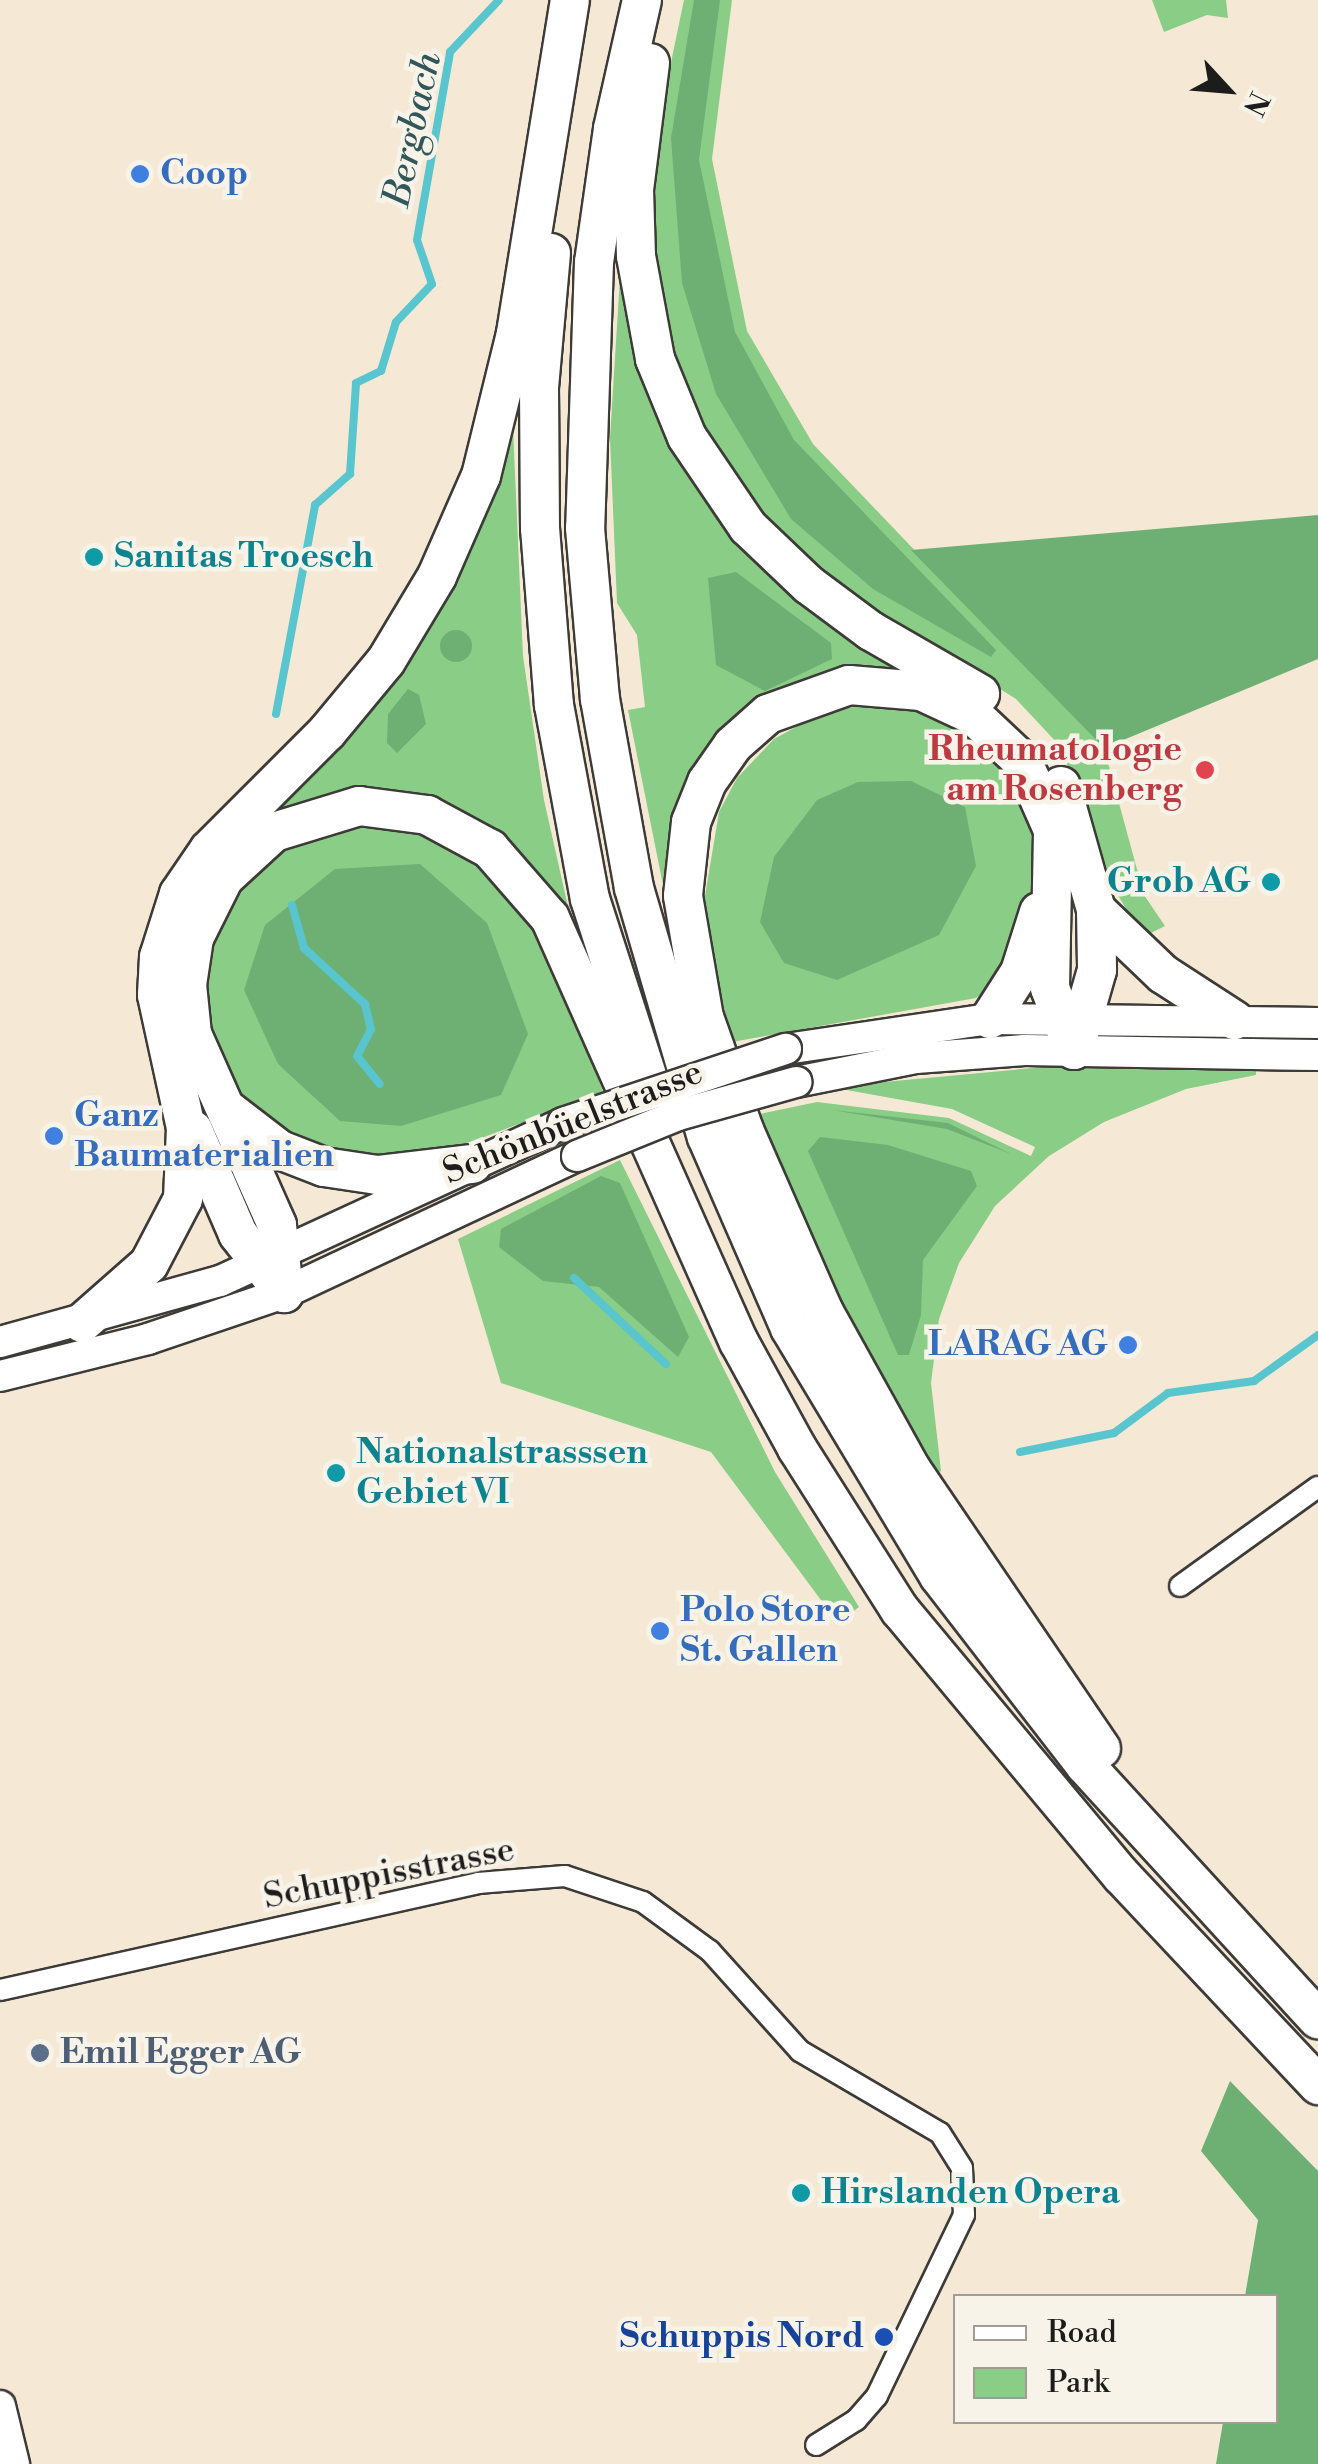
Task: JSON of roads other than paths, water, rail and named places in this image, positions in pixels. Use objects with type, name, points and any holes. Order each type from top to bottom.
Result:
[{"type":"highway","points":[[284,1294],[271,1261],[225,1209],[198,1099],[156,995],[159,956],[179,894],[218,839],[328,732],[386,660],[437,576],[481,476],[516,333],[570,0]]},
{"type":"highway","points":[[596,0],[566,144],[539,387],[546,632],[590,899],[701,1260]]},
{"type":"highway","points":[[642,0],[613,129],[594,262],[586,528],[614,784],[664,1002],[754,1254],[888,1500],[1036,1705],[1204,1900],[1318,2020]]},
{"type":"highway","points":[[664,0],[634,189],[636,256],[655,359],[687,437],[748,527],[809,585],[1025,729],[1046,757],[1076,825],[1096,910],[1096,970],[1072,1028]]},
{"type":"highway","points":[[1072,1028],[1050,988],[1052,830],[1022,762],[973,716],[936,696],[894,686],[848,685],[812,694],[768,714],[707,782],[684,857],[686,936],[704,1017],[744,1130],[824,1312],[911,1469],[1204,1900]]},
{"type":"highway","points":[[82,1323],[138,1277],[173,1227],[188,1168],[198,1099],[187,985],[199,923],[224,878],[261,840],[324,812],[375,806],[427,814],[490,849],[550,918],[701,1260],[767,1395],[864,1557],[952,1678],[1122,1876],[1318,2085]]},
{"type":"highway","points":[[990,1020],[1020,972],[1038,924],[1052,830]]},
{"type":"highway","points":[[1096,910],[1163,974],[1234,1020]]},
{"type":"highway","points":[[198,1099],[266,1142],[324,1167],[377,1175],[472,1164]]},
{"type":"main road","name":"Schönbüelstrasse","points":[[0,1342],[82,1323],[271,1261],[563,1123],[665,1084],[786,1049],[990,1020],[1318,1055]]},
{"type":"main road","name":"Schönbüelstrasse","points":[[0,1376],[148,1339],[284,1294],[577,1156],[678,1115],[796,1082],[1072,1028],[1234,1020],[1318,1022]]},
{"type":"main road","points":[[0,2406],[14,2464]]},
{"type":"street","points":[[1180,1586],[1318,1487]]},
{"type":"street","name":"Schuppisstrasse","points":[[0,1990],[478,1883],[565,1876],[643,1902],[700,1942],[800,2050],[940,2134],[962,2168],[964,2215],[877,2396],[856,2420],[816,2446]]},
{"type":"waterway","name":"Bergbach","points":[[276,714],[315,505],[350,474],[356,383],[381,371],[396,322],[432,284],[417,240],[450,52],[499,0]]},
{"type":"waterway","name":"Bergbach","points":[[292,905],[304,948],[365,1004],[371,1029],[357,1056],[380,1084]]},
{"type":"waterway","name":"Bergbach","points":[[574,1278],[666,1364]]},
{"type":"waterway","name":"Bergbach","points":[[1020,1452],[1114,1433],[1168,1393],[1254,1381],[1318,1335]]},
{"type":"place","name":"Coop","points":[[140,174]]},
{"type":"place","name":"Sanitas Troesch","points":[[94,557]]},
{"type":"place","name":"Rheumatologie am Rosenberg","points":[[1205,770]]},
{"type":"place","name":"Grob AG","points":[[1271,882]]},
{"type":"place","name":"Ganz Baumaterialien","points":[[54,1136]]},
{"type":"place","name":"LARAG AG","points":[[1128,1345]]},
{"type":"place","name":"Nationalstrasssen Gebiet VI","points":[[336,1473]]},
{"type":"place","name":"Polo Store St. Gallen","points":[[660,1631]]},
{"type":"place","name":"Emil Egger AG","points":[[40,2053]]},
{"type":"place","name":"Hirslanden Opera","points":[[801,2193]]},
{"type":"place","name":"Schuppis Nord","points":[[884,2337]]}]
